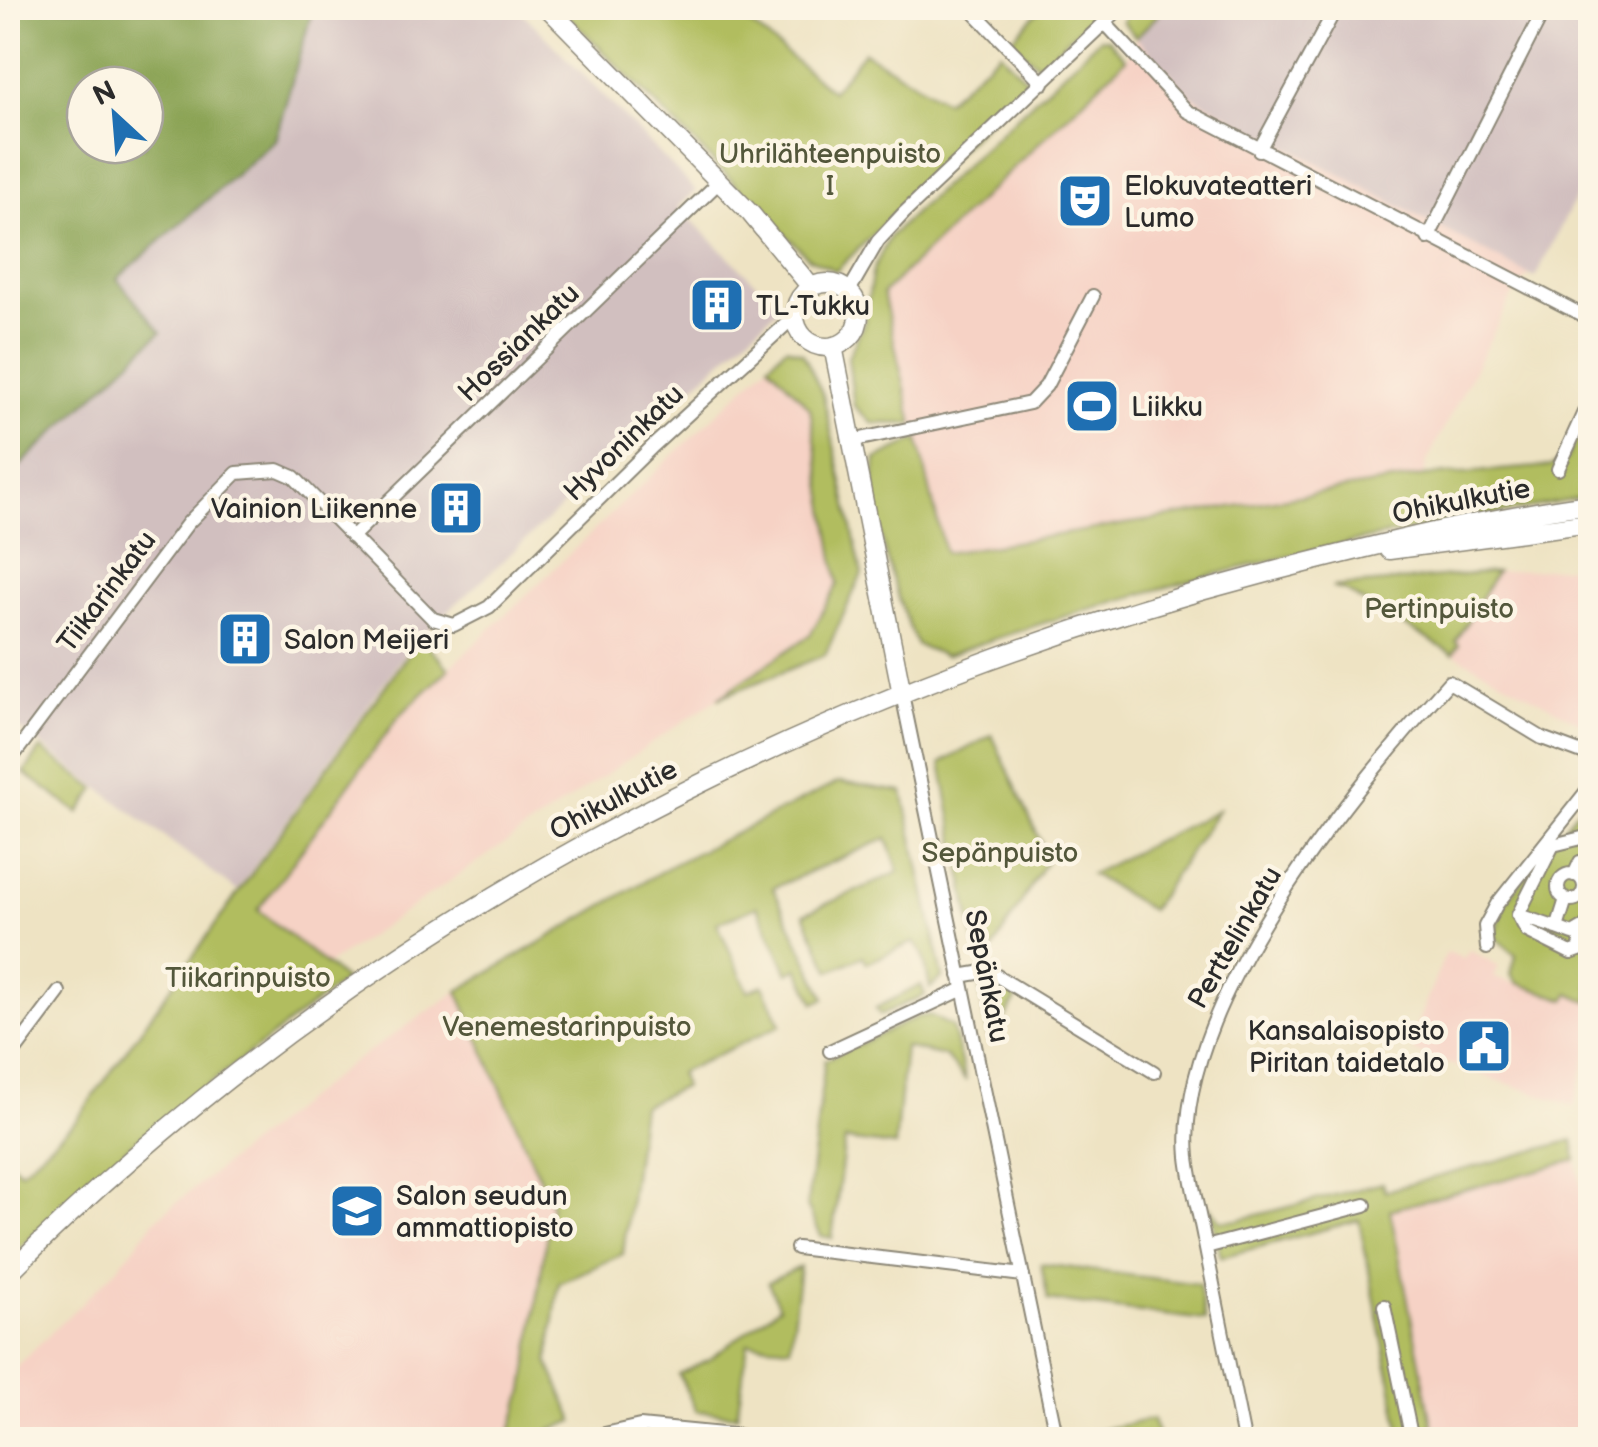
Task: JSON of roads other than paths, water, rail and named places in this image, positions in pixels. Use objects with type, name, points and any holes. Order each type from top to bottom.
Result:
[{"type":"main road","points":[[548,8],[719,182],[812,287]]},
{"type":"main road","points":[[831,283],[849,291],[859,308],[856,328],[833,346],[812,343],[798,327],[795,316],[799,300],[812,287],[831,283]]},
{"type":"main road","name":"Sepänkatu","points":[[833,346],[902,694]]},
{"type":"main road","name":"Ohikulkutie","points":[[8,1274],[182,1116],[402,952],[591,838],[744,763],[902,694],[1073,630],[1344,553],[1480,522],[1590,504]]},
{"type":"main road","name":"Ohikulkutie","points":[[1344,553],[1411,549],[1590,523]]},
{"type":"street","points":[[970,8],[1043,82]]},
{"type":"street","points":[[849,291],[878,241],[904,213],[1120,8]]},
{"type":"street","points":[[1259,150],[1336,8]]},
{"type":"street","points":[[1428,238],[1545,8]]},
{"type":"street","points":[[1105,23],[1186,112],[1590,319]]},
{"type":"street","name":"Hossiankatu","points":[[352,537],[719,182]]},
{"type":"street","points":[[852,442],[1030,404],[1046,386],[1094,296]]},
{"type":"street","name":"Hyvoninkatu","points":[[352,537],[433,619],[454,625],[489,607],[653,446],[795,316]]},
{"type":"street","points":[[1558,470],[1590,400]]},
{"type":"street","name":"Tiikarinkatu","points":[[8,763],[188,523],[221,485],[238,473],[278,470],[294,478],[352,537]]},
{"type":"street","name":"Perttelinkatu","points":[[1244,1440],[1188,1155],[1191,1095],[1210,1024],[1234,977],[1330,829],[1449,682],[1542,738],[1590,756]]},
{"type":"street","name":"Sepänkatu","points":[[902,694],[1057,1440]]},
{"type":"street","points":[[1488,948],[1485,926],[1497,904],[1590,786]]},
{"type":"street","points":[[1518,915],[1554,844],[1590,836]]},
{"type":"street","points":[[1574,875],[1580,862],[1590,862]]},
{"type":"street","points":[[1557,928],[1566,899],[1559,885],[1566,876],[1574,875]]},
{"type":"street","points":[[1566,899],[1578,898],[1587,890],[1574,875]]},
{"type":"street","points":[[1518,915],[1578,933]]},
{"type":"street","points":[[1518,915],[1527,932],[1571,953],[1586,950],[1578,933]]},
{"type":"street","points":[[1578,933],[1590,924]]},
{"type":"street","points":[[830,1051],[989,971],[1154,1072]]},
{"type":"street","points":[[8,1060],[59,992]]},
{"type":"street","points":[[1206,1247],[1365,1204]]},
{"type":"street","points":[[797,1248],[1024,1275]]},
{"type":"street","points":[[1384,1306],[1412,1440]]},
{"type":"street","points":[[578,1440],[640,1426],[784,1440]]},
{"type":"place","name":"Elokuvateatteri Lumo","points":[[1085,201]]},
{"type":"place","name":"TL-Tukku","points":[[717,305]]},
{"type":"place","name":"Liikku","points":[[1092,406]]},
{"type":"place","name":"Vainion Liikenne","points":[[456,508]]},
{"type":"place","name":"Salon Meijeri","points":[[245,639]]},
{"type":"place","name":"Kansalaisopisto Piritan taidetalo","points":[[1484,1046]]},
{"type":"place","name":"Salon seudun ammattiopisto","points":[[357,1211]]},
{"type":"park label","name":"Uhrilähteenpuisto I","points":[[830,169]]},
{"type":"park label","name":"Pertinpuisto","points":[[1439,608]]},
{"type":"park label","name":"Sepänpuisto","points":[[1000,852]]},
{"type":"park label","name":"Tiikarinpuisto","points":[[248,977]]},
{"type":"park label","name":"Venemestarinpuisto","points":[[567,1026]]}]
